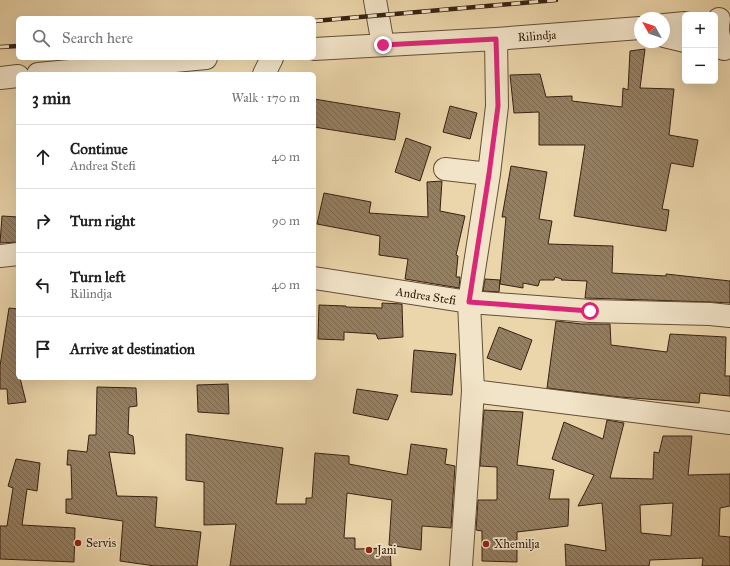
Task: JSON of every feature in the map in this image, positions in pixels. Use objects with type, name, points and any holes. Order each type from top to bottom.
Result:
[{"type":"street","points":[[375,0],[383,45]]},
{"type":"street","points":[[721,19],[717,31],[721,48]]},
{"type":"street","points":[[670,24],[682,22]]},
{"type":"street","name":"Rilindja","points":[[316,49],[496,39],[634,29]]},
{"type":"street","points":[[670,37],[682,40]]},
{"type":"street","points":[[462,566],[473,391],[469,302],[498,106],[496,39]]},
{"type":"street","points":[[59,72],[185,60]]},
{"type":"street","points":[[265,72],[271,60]]},
{"type":"street","points":[[0,78],[16,76]]},
{"type":"street","points":[[445,169],[489,174]]},
{"type":"street","points":[[0,256],[16,254]]},
{"type":"street","name":"Andrea Stefi","points":[[316,278],[469,302],[590,311],[710,314],[730,316]]},
{"type":"street","points":[[473,391],[730,423]]},
{"type":"building","points":[[645,49],[640,88],[674,89],[669,135],[698,140],[693,167],[671,163],[662,209],[669,210],[666,231],[574,216],[585,145],[539,145],[539,112],[514,113],[510,75],[540,74],[546,97],[572,96],[572,101],[622,107],[623,88],[628,90],[630,51]]},
{"type":"building","points":[[316,99],[400,113],[395,140],[316,127]]},
{"type":"building","points":[[450,106],[477,113],[470,139],[443,132]]},
{"type":"building","points":[[406,138],[431,147],[420,181],[395,172]]},
{"type":"building","points":[[511,166],[547,172],[539,219],[552,221],[548,244],[613,246],[612,273],[666,276],[666,274],[730,281],[730,303],[585,298],[587,281],[561,280],[562,279],[555,277],[554,280],[540,280],[538,286],[523,283],[523,288],[500,284],[506,217],[502,217]]},
{"type":"building","points":[[442,181],[440,211],[465,216],[456,255],[458,256],[456,277],[460,277],[459,288],[405,279],[408,259],[379,255],[380,236],[317,224],[324,193],[371,202],[369,213],[428,217],[427,182]]},
{"type":"building","points":[[2,216],[16,217],[16,242],[0,243]]},
{"type":"building","points":[[485,279],[500,280],[499,292],[483,291]]},
{"type":"building","points":[[382,303],[402,304],[403,337],[378,339],[376,334],[344,332],[344,340],[318,339],[319,305],[382,308]]},
{"type":"building","points":[[9,308],[16,309],[16,380],[20,380],[26,402],[8,404],[7,389],[0,389],[0,366]]},
{"type":"building","points":[[556,321],[582,324],[610,324],[611,345],[667,352],[670,334],[726,337],[725,376],[730,376],[730,396],[700,393],[699,403],[620,397],[547,388]]},
{"type":"building","points":[[499,327],[532,340],[521,370],[487,358]]},
{"type":"building","points":[[414,350],[456,354],[452,395],[411,392]]},
{"type":"building","points":[[228,384],[229,414],[198,412],[197,385]]},
{"type":"building","points":[[97,387],[136,388],[137,406],[129,407],[128,434],[133,436],[135,454],[109,452],[117,496],[157,497],[155,527],[201,532],[197,566],[155,566],[120,561],[123,521],[66,513],[66,499],[72,499],[71,465],[67,465],[68,450],[87,452],[89,435],[96,435]]},
{"type":"building","points":[[357,389],[398,395],[388,420],[353,413]]},
{"type":"building","points":[[484,410],[523,412],[517,465],[554,470],[549,499],[569,499],[568,526],[517,532],[517,562],[482,561],[482,531],[476,530],[478,500],[497,500],[497,467],[480,466]]},
{"type":"building","points":[[607,420],[624,423],[610,478],[653,479],[654,452],[659,453],[663,436],[692,436],[688,475],[730,474],[730,506],[720,508],[719,536],[730,537],[730,566],[702,566],[703,558],[650,560],[649,566],[566,566],[565,544],[606,551],[602,503],[578,506],[594,475],[552,459],[564,422],[603,439]],"holes":[[[673,503],[671,536],[641,533],[640,505]]]},
{"type":"building","points":[[186,434],[283,448],[276,504],[306,504],[306,498],[312,498],[315,453],[349,456],[349,464],[407,475],[411,444],[447,449],[445,464],[455,466],[451,528],[422,526],[421,550],[389,545],[392,500],[347,493],[344,538],[355,538],[355,549],[390,548],[391,566],[230,566],[236,524],[204,525],[204,482],[186,480]]},
{"type":"building","points":[[16,459],[40,463],[37,491],[27,489],[22,525],[75,528],[74,562],[0,559],[0,526],[7,526],[13,488],[8,486]]},
{"type":"railway","points":[[316,21],[556,0]]},
{"type":"railway","points":[[0,47],[16,46]]},
{"type":"place","name":"Servis","points":[[78,543]]},
{"type":"place","name":"Xhemilja","points":[[486,544]]},
{"type":"place","name":"Jani","points":[[369,550]]},
{"type":"route","points":[[383,45],[496,39],[498,106],[469,302],[590,311]]}]
